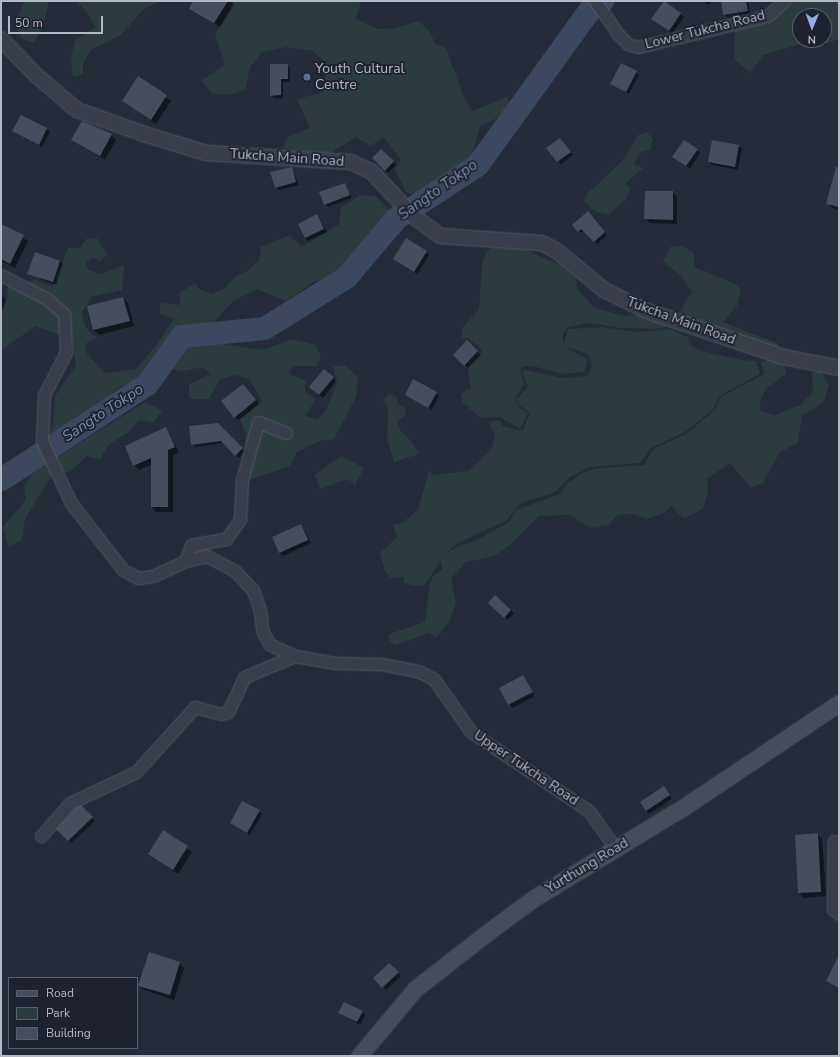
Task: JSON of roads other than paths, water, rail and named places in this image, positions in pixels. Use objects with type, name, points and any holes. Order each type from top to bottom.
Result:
[{"type":"main road","name":"Yurthung Road","points":[[358,1056],[415,989],[449,961],[534,898],[682,808],[839,703]]},
{"type":"street","name":"Lower Tukcha Road","points":[[595,1],[607,21],[628,44],[648,46],[666,39],[767,16],[784,1]]},
{"type":"street","name":"Tukcha Main Road","points":[[1,39],[36,75],[77,110],[144,134],[206,153],[351,162],[372,172],[400,198],[413,216],[441,236],[542,243],[557,251],[604,290],[647,311],[784,357],[839,368]]},
{"type":"street","name":"Upper Tukcha Road","points":[[1,275],[47,299],[64,314],[66,352],[44,395],[42,441],[71,503],[123,570],[138,578],[153,576],[184,561],[207,556],[235,571],[253,590],[260,610],[262,630],[269,644],[295,656],[334,664],[381,664],[418,671],[434,678],[471,732],[589,811],[616,848]]},
{"type":"street","points":[[184,561],[192,545],[226,540],[240,520],[242,480],[258,422],[286,433]]},
{"type":"street","points":[[41,836],[70,803],[136,772],[195,707],[221,714],[228,712],[244,677],[295,656]]},
{"type":"street","points":[[839,843],[834,841],[833,909],[839,914]]},
{"type":"waterway","name":"Sangto Tokpo","points":[[1,479],[147,384],[181,336],[264,328],[346,277],[396,218],[477,165],[589,10],[602,1]]},
{"type":"place","name":"Youth Cultural Centre","points":[[307,77]]}]
